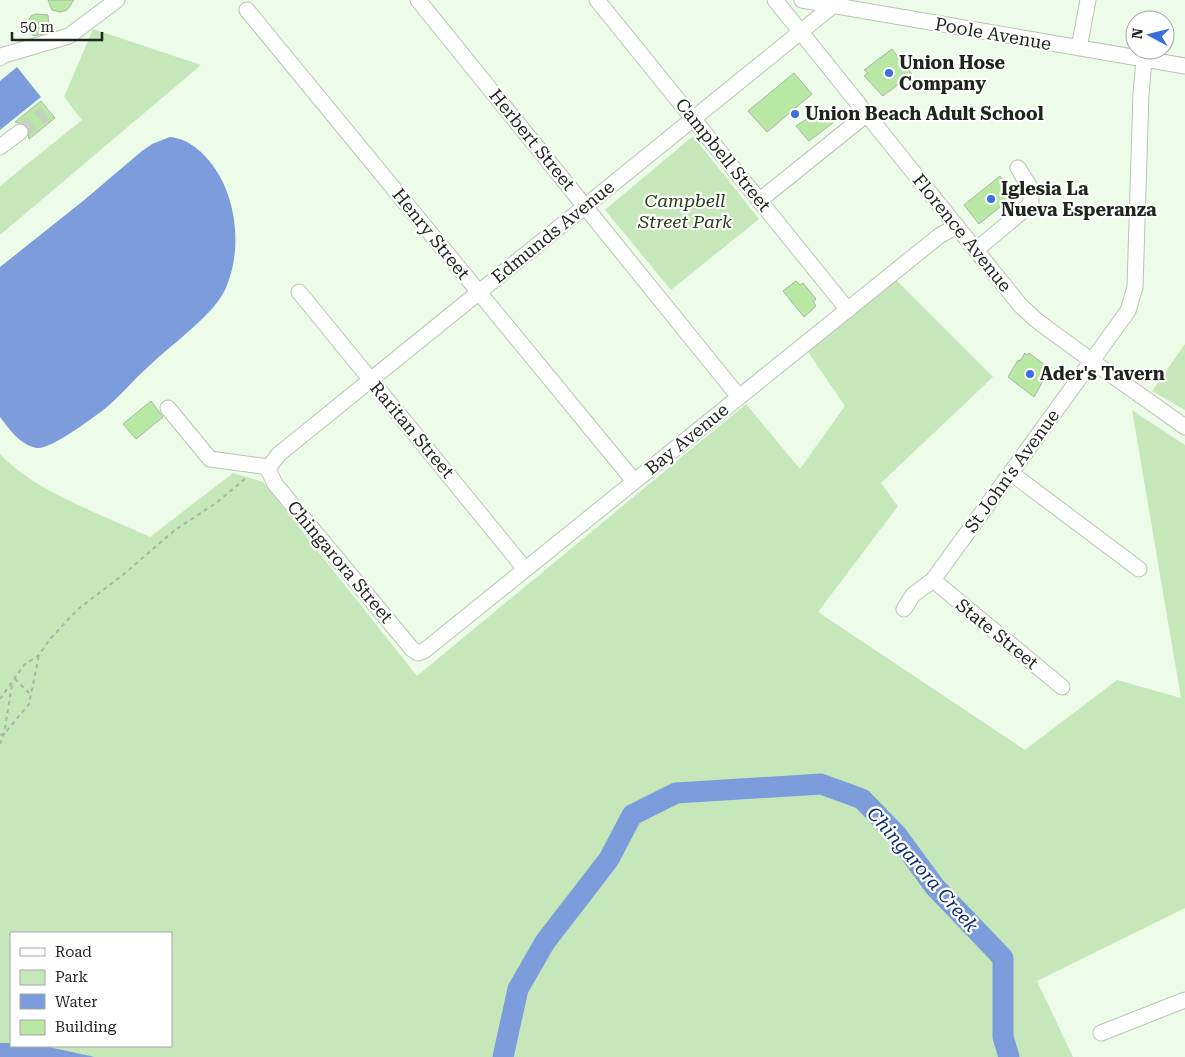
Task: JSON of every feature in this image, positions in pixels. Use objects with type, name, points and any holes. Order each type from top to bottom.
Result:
[{"type":"street","points":[[0,58],[4,55],[69,36],[117,0]]},
{"type":"street","name":"Herbert Street","points":[[418,0],[739,397]]},
{"type":"street","name":"Campbell Street","points":[[597,0],[848,310]]},
{"type":"street","name":"Florence Avenue","points":[[776,0],[1020,305],[1036,320],[1185,427]]},
{"type":"street","name":"Poole Avenue","points":[[802,0],[837,3],[1125,56]]},
{"type":"street","points":[[1078,48],[1088,0]]},
{"type":"street","name":"Edmunds Avenue","points":[[264,466],[837,3]]},
{"type":"street","name":"Henry Street","points":[[247,10],[634,481]]},
{"type":"street","name":"St John's Avenue","points":[[904,609],[913,595],[933,580],[1128,311],[1136,287],[1141,94],[1144,60]]},
{"type":"street","name":"Poole Avenue","points":[[1150,60],[1185,66]]},
{"type":"street","points":[[760,200],[867,114]]},
{"type":"street","points":[[0,148],[20,132]]},
{"type":"street","points":[[976,250],[1031,204],[1031,189],[1018,168]]},
{"type":"street","name":"Bay Avenue","points":[[418,653],[431,648],[525,569],[939,236],[957,226]]},
{"type":"street","name":"Raritan Street","points":[[299,292],[525,569]]},
{"type":"street","points":[[168,408],[209,458],[264,466]]},
{"type":"street","name":"Chingarora Street","points":[[264,466],[269,471],[275,484],[412,649],[418,653]]},
{"type":"street","points":[[1011,473],[1139,568]]},
{"type":"street","name":"State Street","points":[[933,580],[1062,687]]},
{"type":"street","points":[[1101,1033],[1185,1000]]},
{"type":"path","points":[[0,699],[24,665],[39,655],[50,639],[77,610],[124,574],[175,530],[228,494],[264,466]]},
{"type":"path","points":[[0,735],[4,734],[29,704],[39,655]]},
{"type":"path","points":[[15,679],[32,695]]},
{"type":"path","points":[[0,744],[4,734],[12,684]]},
{"type":"green space","points":[[93,29],[201,65],[0,235],[0,186],[82,120],[64,97]]},
{"type":"green space","name":"Campbell Street Park","points":[[693,136],[759,219],[671,290],[605,210]]},
{"type":"green space","points":[[891,275],[993,377],[881,483],[898,506],[818,612],[1025,750],[1117,680],[1181,698],[1132,410],[1185,445],[1185,908],[1037,981],[1073,1057],[95,1057],[43,1047],[172,1047],[172,932],[10,932],[10,1043],[0,1043],[0,454],[31,480],[71,502],[150,537],[233,473],[263,482],[417,676],[746,404],[800,469],[845,406],[804,346]]},
{"type":"green space","points":[[1185,344],[1185,410],[1152,391]]},
{"type":"water","points":[[17,67],[41,97],[0,130],[0,81]]},
{"type":"water","points":[[170,137],[185,141],[204,155],[215,168],[230,200],[235,229],[235,243],[234,258],[226,288],[222,296],[201,320],[143,371],[102,411],[51,444],[37,448],[25,444],[0,417],[0,267],[142,151],[152,144]]},
{"type":"water","points":[[0,1043],[10,1043],[10,1047],[49,1047],[95,1057],[0,1057]]},
{"type":"building","points":[[48,0],[74,0],[67,10],[60,12],[52,10]]},
{"type":"building","points":[[36,14],[48,15],[49,26],[47,33],[34,36],[28,31],[27,24],[31,16]]},
{"type":"building","points":[[892,49],[912,74],[883,96],[864,76],[868,73],[864,70]]},
{"type":"building","points":[[794,73],[812,94],[767,132],[748,111]]},
{"type":"building","points":[[41,101],[55,118],[29,139],[27,126],[15,122]]},
{"type":"building","points":[[823,108],[834,122],[809,141],[796,126]]},
{"type":"building","name":"Iglesia La Nueva Esperanza","points":[[1000,176],[1016,194],[979,224],[964,205]]},
{"type":"building","points":[[796,281],[800,285],[803,283],[816,299],[813,301],[816,306],[804,317],[783,291]]},
{"type":"building","name":"Ader's Tavern","points":[[1025,353],[1027,355],[1029,353],[1050,369],[1034,397],[1008,377],[1018,360],[1020,361]]},
{"type":"building","points":[[151,401],[163,417],[136,439],[123,424]]},
{"type":"waterway","name":"Chingarora Creek","points":[[503,1057],[518,989],[545,942],[609,859],[632,815],[676,793],[821,784],[862,799],[896,834],[935,887],[1003,958],[1003,1037],[1009,1057]]},
{"type":"tunnel","points":[[20,132],[45,113]]},
{"type":"place","name":"Union Hose Company","points":[[889,73]]},
{"type":"place","name":"Union Beach Adult School","points":[[795,114]]},
{"type":"place","name":"Iglesia La Nueva Esperanza","points":[[991,199]]},
{"type":"place","name":"Ader's Tavern","points":[[1030,374]]}]
